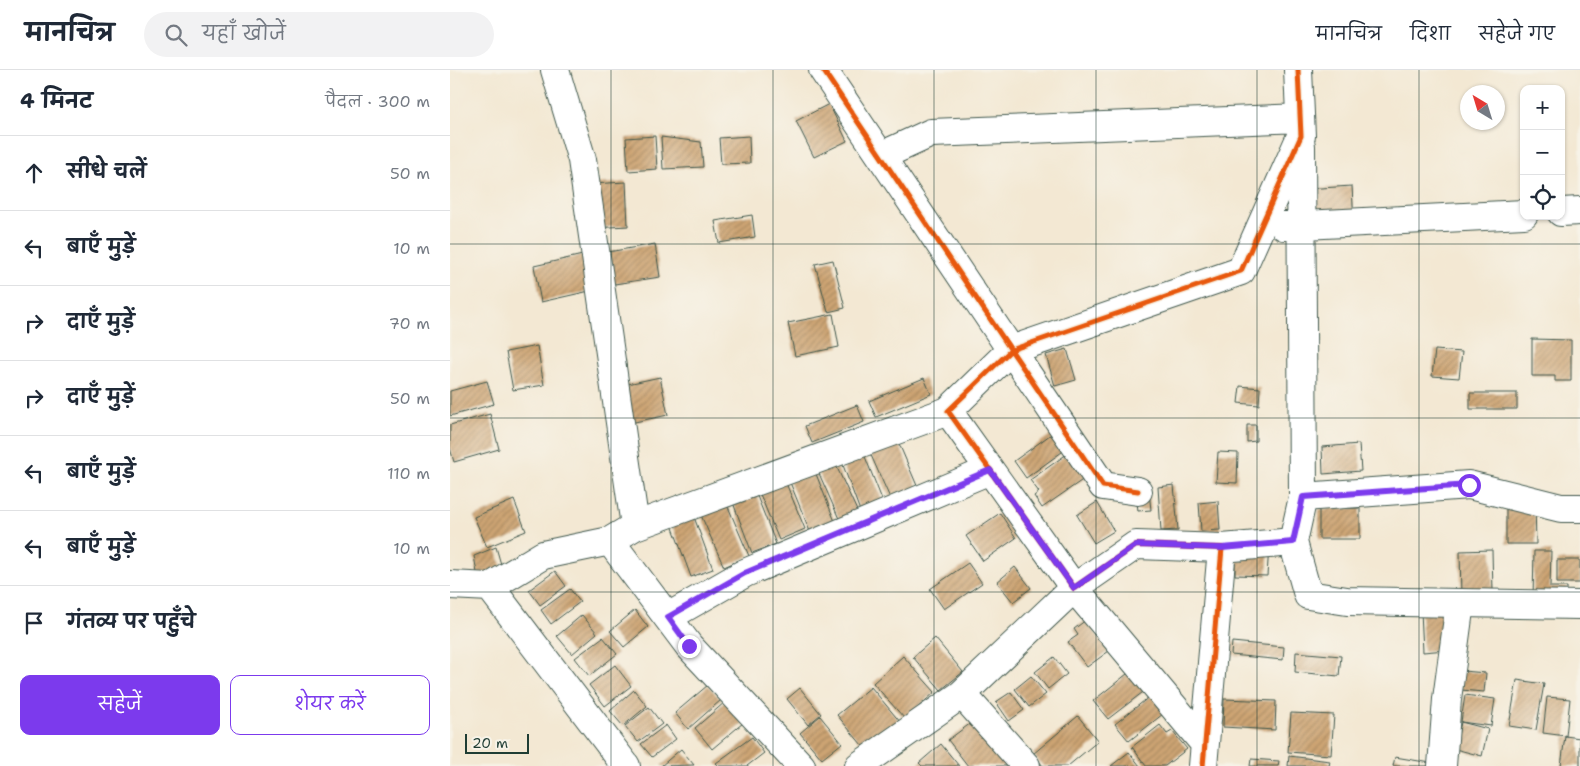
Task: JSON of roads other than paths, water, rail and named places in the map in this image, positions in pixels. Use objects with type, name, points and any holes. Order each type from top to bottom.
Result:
[{"type":"street","points":[[555,70],[582,160],[635,526]]},
{"type":"street","points":[[823,70],[1103,486],[1138,491]]},
{"type":"street","points":[[1298,70],[1303,497],[1293,542],[1308,595],[1346,601],[1580,605]]},
{"type":"street","points":[[881,156],[931,133],[1300,127]]},
{"type":"street","points":[[450,585],[490,587],[543,555],[610,541],[635,526],[948,411],[1011,350],[1241,271],[1300,127]]},
{"type":"street","points":[[1565,212],[1580,211]]},
{"type":"street","points":[[1260,228],[1301,224],[1520,214]]},
{"type":"street","points":[[948,411],[1074,588],[1204,754]]},
{"type":"street","points":[[668,617],[745,573],[990,470]]},
{"type":"street","points":[[1303,497],[1469,485],[1562,508],[1580,508]]},
{"type":"street","points":[[610,541],[689,646],[801,766]]},
{"type":"street","points":[[859,766],[962,694],[1074,588],[1136,545],[1222,548],[1293,542]]},
{"type":"street","points":[[1204,754],[1222,548]]},
{"type":"street","points":[[490,587],[626,766]]},
{"type":"street","points":[[1442,766],[1447,699],[1460,602]]},
{"type":"street","points":[[962,694],[1026,766]]}]
